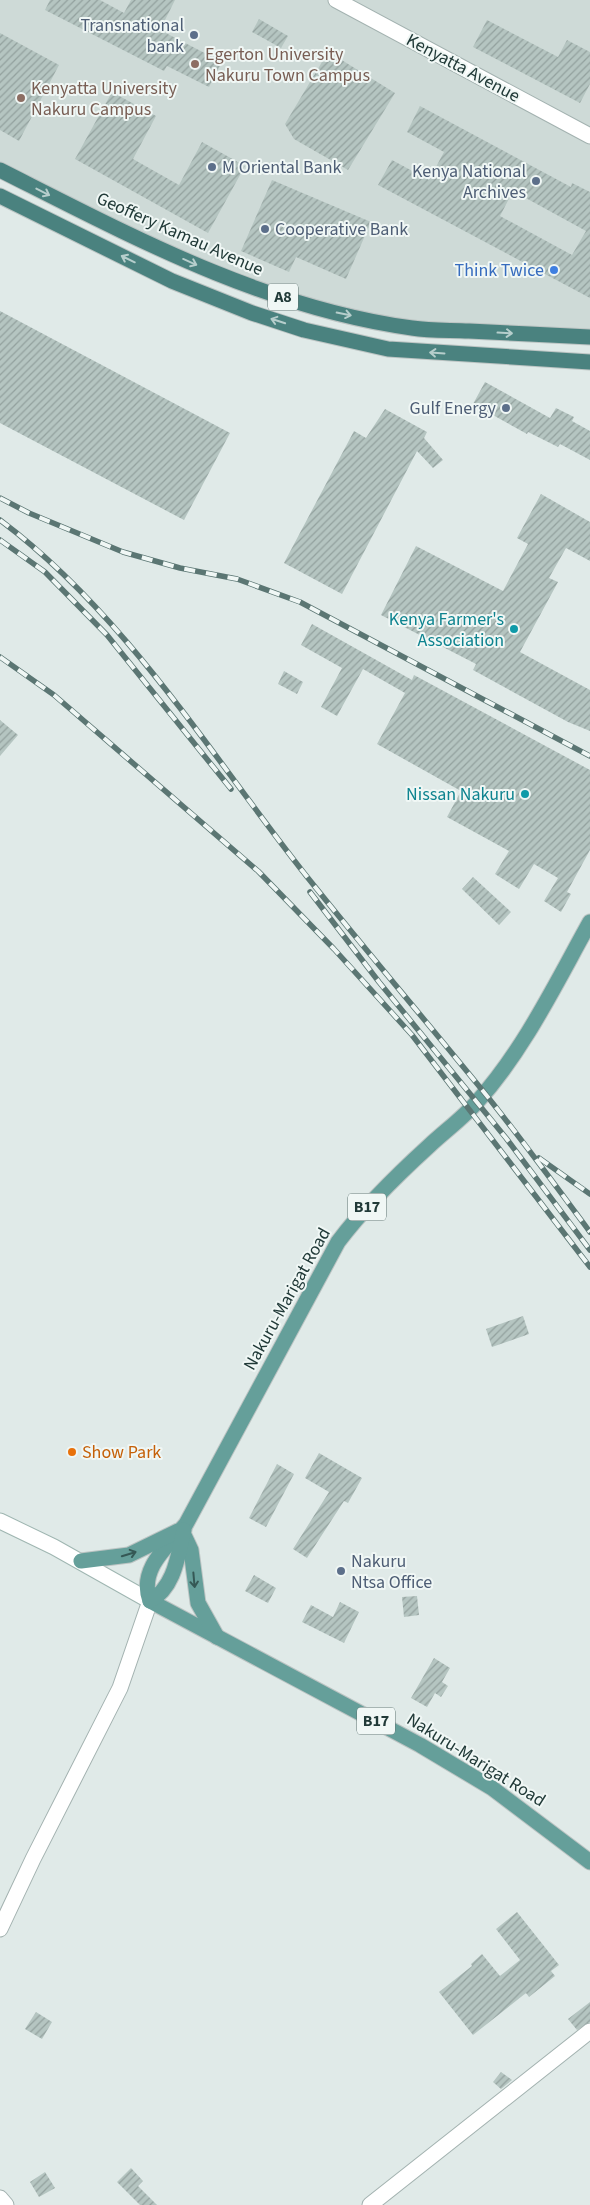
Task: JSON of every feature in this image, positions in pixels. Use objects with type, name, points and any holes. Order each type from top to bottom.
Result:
[{"type":"highway","name":"Geoffery Kamau Avenue","points":[[0,170],[120,230],[204,268],[271,293],[334,312],[413,328],[590,337]]},
{"type":"highway","name":"A8","points":[[0,196],[172,281],[252,313],[304,330],[388,349],[590,362]]},
{"type":"main road","name":"Nakuru-Marigat Road","points":[[590,922],[511,1058],[484,1093],[470,1109],[398,1174],[356,1218],[338,1242],[184,1529],[152,1566],[146,1585],[150,1601],[394,1730],[492,1788],[590,1862]]},
{"type":"main road","name":"Nakuru-Marigat Road","points":[[150,1601],[163,1592],[170,1580],[184,1529]]},
{"type":"main road","points":[[81,1561],[129,1555],[184,1529],[191,1550],[198,1603],[218,1638]]},
{"type":"street","name":"Kenyatta Avenue","points":[[336,0],[590,136]]},
{"type":"street","points":[[0,1521],[81,1561],[150,1601],[120,1688],[33,1859],[0,1929]]},
{"type":"street","points":[[370,2205],[590,2031]]},
{"type":"street","points":[[0,2198],[6,2205]]},
{"type":"shaded area","points":[[0,0],[590,0],[590,340],[393,323],[274,299],[0,171]]},
{"type":"building","points":[[50,0],[100,0],[124,13],[131,0],[175,0],[160,30],[222,62],[209,87],[167,66],[164,71],[45,10]]},
{"type":"building","points":[[259,19],[288,36],[281,48],[252,32]]},
{"type":"building","points":[[487,20],[558,57],[567,40],[590,52],[590,84],[580,103],[473,47]]},
{"type":"building","name":"Kenyatta University Nakuru Campus","points":[[0,33],[59,65],[19,141],[0,130]]},
{"type":"building","points":[[340,59],[395,93],[348,170],[294,139],[285,124],[322,62]]},
{"type":"building","points":[[112,92],[156,116],[133,159],[179,185],[202,142],[245,166],[208,233],[75,159]]},
{"type":"building","points":[[420,106],[571,187],[572,183],[590,192],[590,298],[378,185],[392,160],[429,180],[444,152],[407,132]],"holes":[[[513,191],[586,231],[572,255],[500,216]]]},
{"type":"building","points":[[272,180],[371,222],[346,279],[296,257],[289,272],[241,251]]},
{"type":"building","points":[[0,311],[230,433],[184,520],[0,423]]},
{"type":"building","points":[[485,382],[550,418],[556,408],[574,417],[572,421],[590,431],[590,460],[560,444],[558,447],[528,432],[527,434],[473,404]]},
{"type":"building","points":[[385,409],[427,432],[424,438],[443,460],[433,468],[417,451],[342,594],[284,563],[354,431],[366,438]]},
{"type":"building","points":[[541,494],[590,522],[590,561],[566,548],[549,578],[558,582],[520,652],[590,690],[590,731],[568,722],[473,670],[476,664],[381,615],[416,546],[503,591],[528,544],[517,538]]},
{"type":"building","points":[[312,624],[412,680],[414,675],[590,770],[590,850],[567,892],[571,894],[561,912],[544,901],[558,878],[534,864],[519,889],[495,874],[509,851],[447,817],[461,791],[377,744],[405,693],[363,669],[337,716],[321,707],[342,668],[301,645]]},
{"type":"building","points":[[284,671],[303,682],[297,694],[278,684]]},
{"type":"building","points":[[0,720],[18,735],[0,756]]},
{"type":"building","points":[[473,877],[511,912],[499,925],[462,889]]},
{"type":"building","points":[[523,1316],[529,1334],[492,1347],[486,1329]]},
{"type":"building","points":[[319,1453],[362,1478],[348,1503],[344,1501],[307,1558],[293,1549],[329,1492],[305,1478]]},
{"type":"building","points":[[277,1464],[294,1474],[266,1527],[249,1518]]},
{"type":"building","points":[[254,1575],[276,1588],[268,1603],[245,1591]]},
{"type":"building","points":[[417,1596],[419,1615],[404,1617],[402,1597]]},
{"type":"building","points":[[340,1602],[359,1612],[344,1643],[302,1622],[311,1605],[333,1617]]},
{"type":"building","points":[[434,1658],[450,1668],[442,1682],[448,1686],[441,1697],[435,1693],[427,1707],[411,1698]]},
{"type":"building","points":[[517,1912],[559,1965],[551,1971],[555,1976],[529,1997],[526,1993],[473,2035],[439,1992],[472,1966],[471,1964],[482,1954],[500,1976],[520,1960],[496,1929]]},
{"type":"building","points":[[590,2002],[590,2022],[577,2030],[568,2019]]},
{"type":"building","points":[[36,2012],[52,2022],[42,2039],[25,2029]]},
{"type":"building","points":[[501,2072],[512,2080],[501,2089],[493,2082]]},
{"type":"building","points":[[131,2168],[143,2181],[138,2186],[157,2205],[140,2205],[117,2182]]},
{"type":"building","points":[[45,2172],[55,2188],[39,2197],[30,2182]]},
{"type":"railway","points":[[0,498],[29,513],[123,552],[180,568],[237,579],[300,602],[590,756]]},
{"type":"railway","points":[[0,520],[46,558],[89,600],[129,644],[204,739],[275,836],[483,1091],[590,1232]]},
{"type":"railway","points":[[0,540],[45,572],[107,635],[231,789]]},
{"type":"railway","points":[[0,657],[54,695],[258,871],[334,949],[412,1035],[590,1267]]},
{"type":"railway","points":[[310,892],[379,982],[506,1138],[590,1250]]},
{"type":"railway","points":[[539,1158],[590,1194]]},
{"type":"place","name":"Transnational bank","points":[[194,35]]},
{"type":"place","name":"Egerton University Nakuru Town Campus","points":[[195,64]]},
{"type":"place","name":"Kenyatta University Nakuru Campus","points":[[21,98]]},
{"type":"place","name":"M Oriental Bank","points":[[212,167]]},
{"type":"place","name":"Kenya National Archives","points":[[536,181]]},
{"type":"place","name":"Cooperative Bank","points":[[265,229]]},
{"type":"place","name":"Think Twice","points":[[554,270]]},
{"type":"place","name":"Gulf Energy","points":[[506,408]]},
{"type":"place","name":"Kenya Farmer's Association","points":[[514,629]]},
{"type":"place","name":"Nissan Nakuru","points":[[525,794]]},
{"type":"place","name":"Show Park","points":[[72,1452]]},
{"type":"place","name":"Nakuru Ntsa Office","points":[[341,1571]]}]
